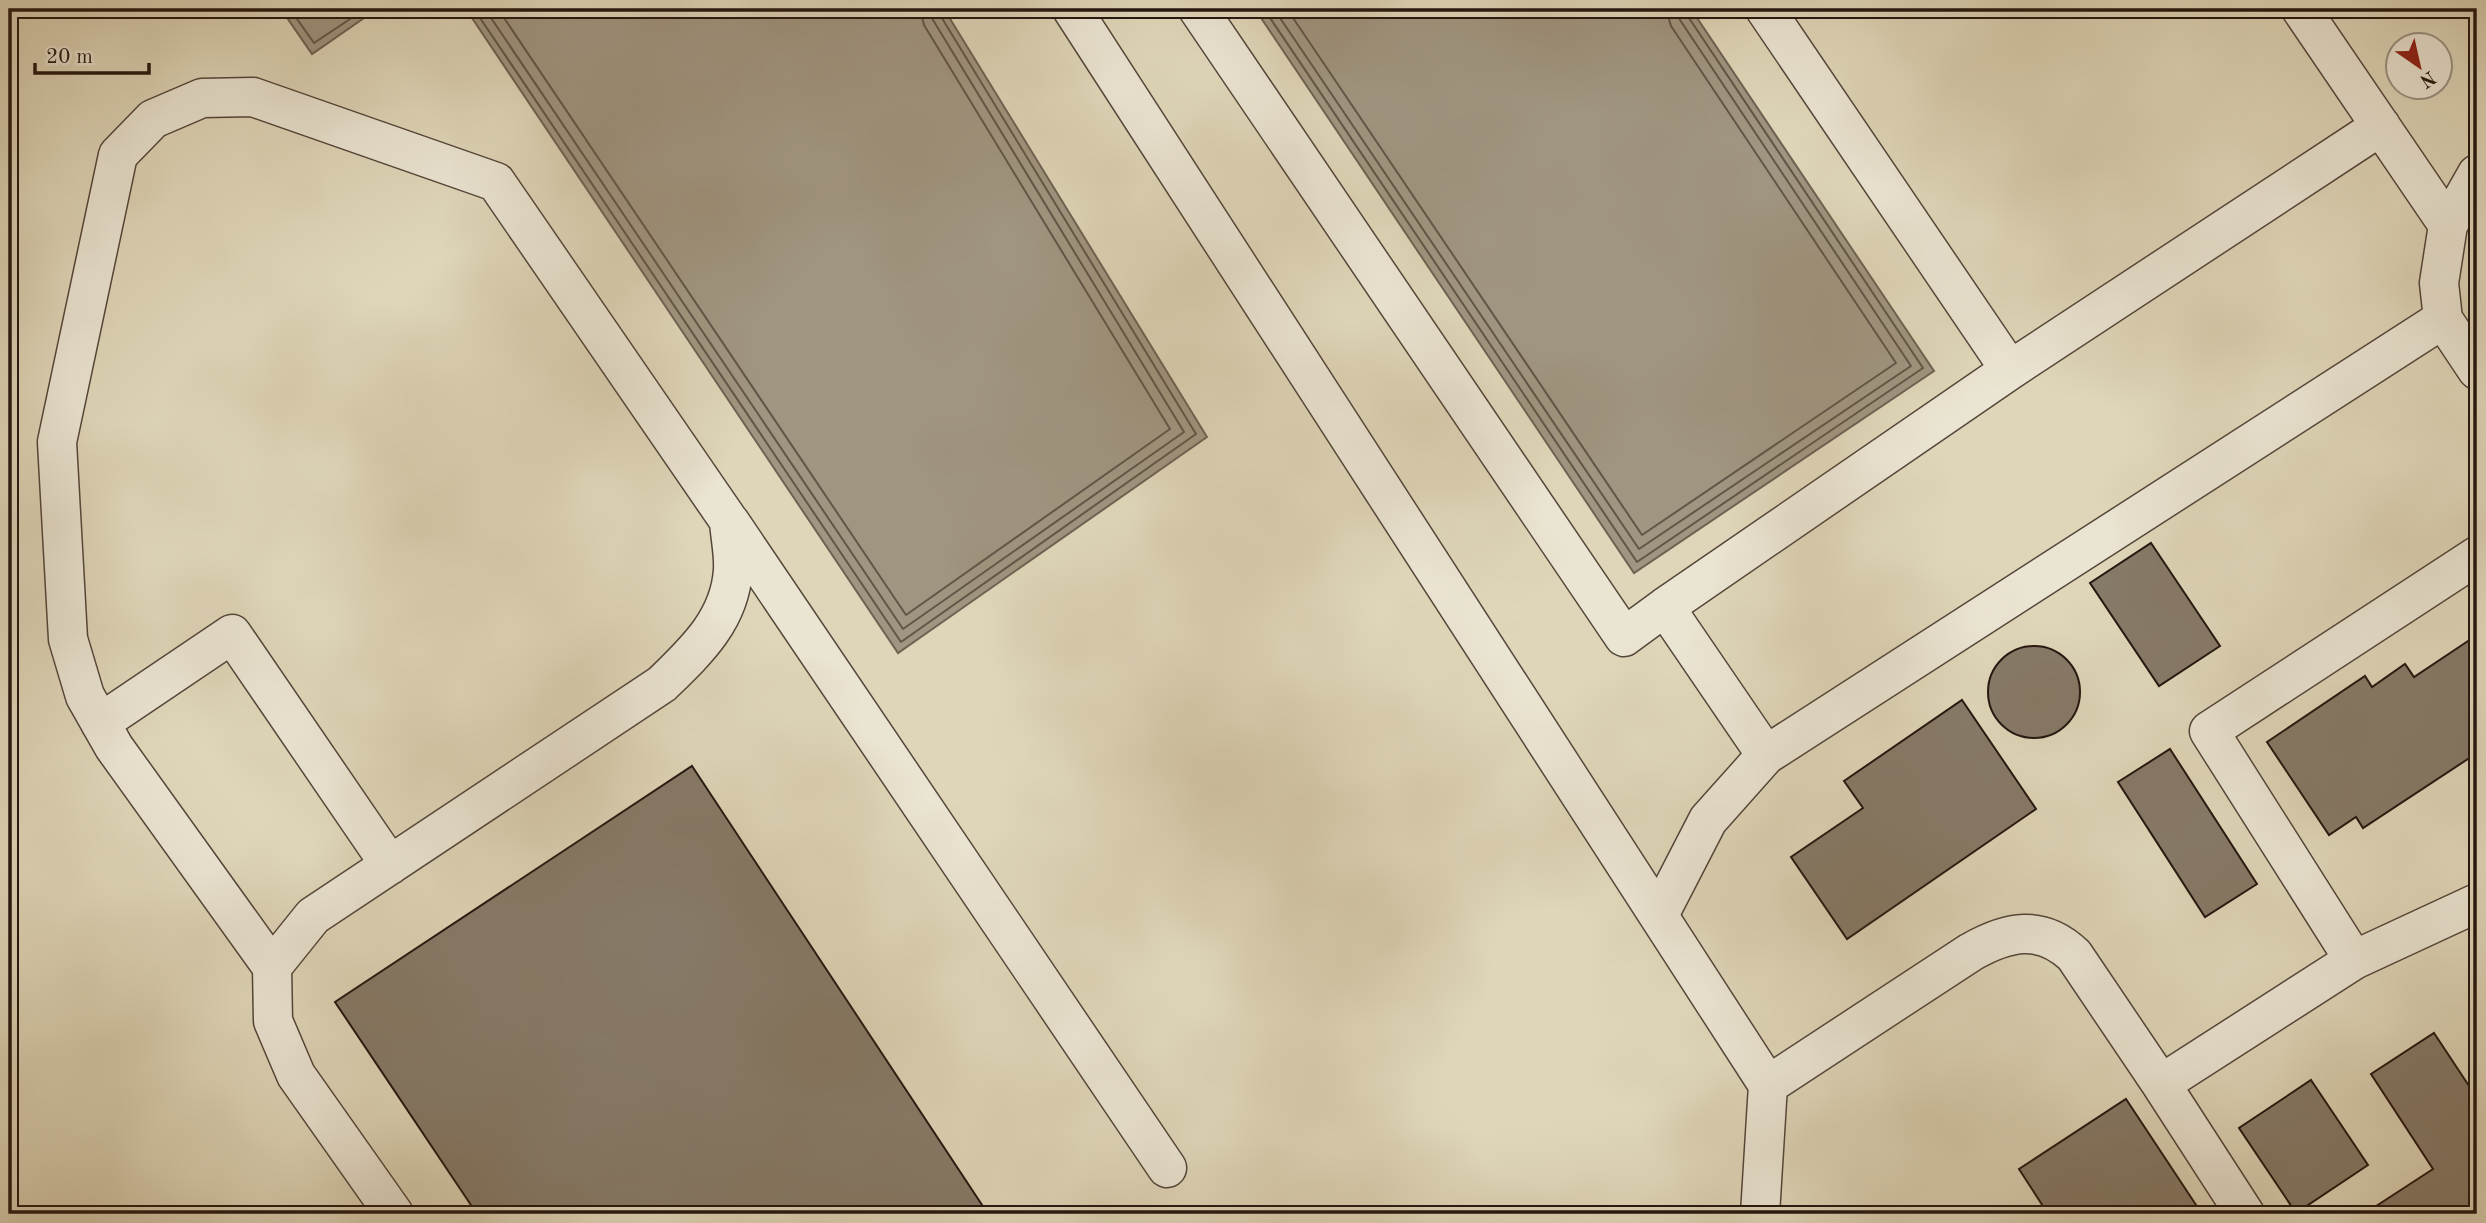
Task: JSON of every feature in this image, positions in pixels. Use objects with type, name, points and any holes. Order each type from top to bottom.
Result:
[{"type":"lane","points":[[1072,9],[1768,1086],[1760,1214]]},
{"type":"lane","points":[[1198,9],[1624,637],[2010,370],[2381,126]]},
{"type":"lane","points":[[1765,9],[2010,370]]},
{"type":"lane","points":[[2301,9],[2448,225]]},
{"type":"lane","points":[[394,1214],[296,1075],[273,1021],[272,967],[114,747],[85,696],[68,639],[57,442],[118,155],[153,119],[202,98],[253,97],[496,183],[729,521],[1167,1168]]},
{"type":"lane","points":[[2477,174],[2448,225],[2439,282],[2443,319],[2477,370]]},
{"type":"lane","points":[[1659,915],[1708,820],[1766,755],[2443,319]]},
{"type":"lane","points":[[272,967],[313,916],[662,684],[701,647],[723,610],[733,571],[729,521]]},
{"type":"lane","points":[[2354,960],[2209,731],[2477,556]]},
{"type":"lane","points":[[1665,607],[1766,755]]},
{"type":"lane","points":[[100,723],[232,634],[390,865]]},
{"type":"lane","points":[[2161,1084],[2354,960],[2477,902]]},
{"type":"lane","points":[[1768,1086],[1991,941],[2009,934],[2026,934],[2060,942],[2074,955],[2245,1214]]},
{"type":"water","points":[[281,9],[377,9],[312,54]]},
{"type":"water","points":[[466,9],[944,9],[1207,437],[898,653]]},
{"type":"water","points":[[1255,9],[1691,9],[1934,371],[1634,573]]},
{"type":"building","points":[[2151,543],[2220,646],[2159,686],[2090,583]]},
{"type":"building","points":[[2477,635],[2477,753],[2363,828],[2356,817],[2329,835],[2267,742],[2365,676],[2372,687],[2405,664],[2414,677]]},
{"type":"building","points":[[2034,646],[2052,649],[2067,659],[2077,674],[2080,692],[2077,710],[2067,725],[2052,735],[2034,738],[2016,735],[2001,725],[1991,710],[1988,692],[1991,674],[2001,659],[2016,649]]},
{"type":"building","points":[[1962,700],[2036,809],[1847,939],[1791,857],[1863,808],[1844,781]]},
{"type":"building","points":[[2170,749],[2257,884],[2205,917],[2118,782]]},
{"type":"building","points":[[692,766],[988,1214],[477,1214],[335,1002]]},
{"type":"building","points":[[2434,1033],[2477,1098],[2477,1214],[2364,1214],[2433,1169],[2371,1074]]},
{"type":"building","points":[[2311,1080],[2368,1165],[2296,1213],[2239,1128]]},
{"type":"building","points":[[2126,1099],[2202,1214],[2048,1214],[2019,1169]]}]
